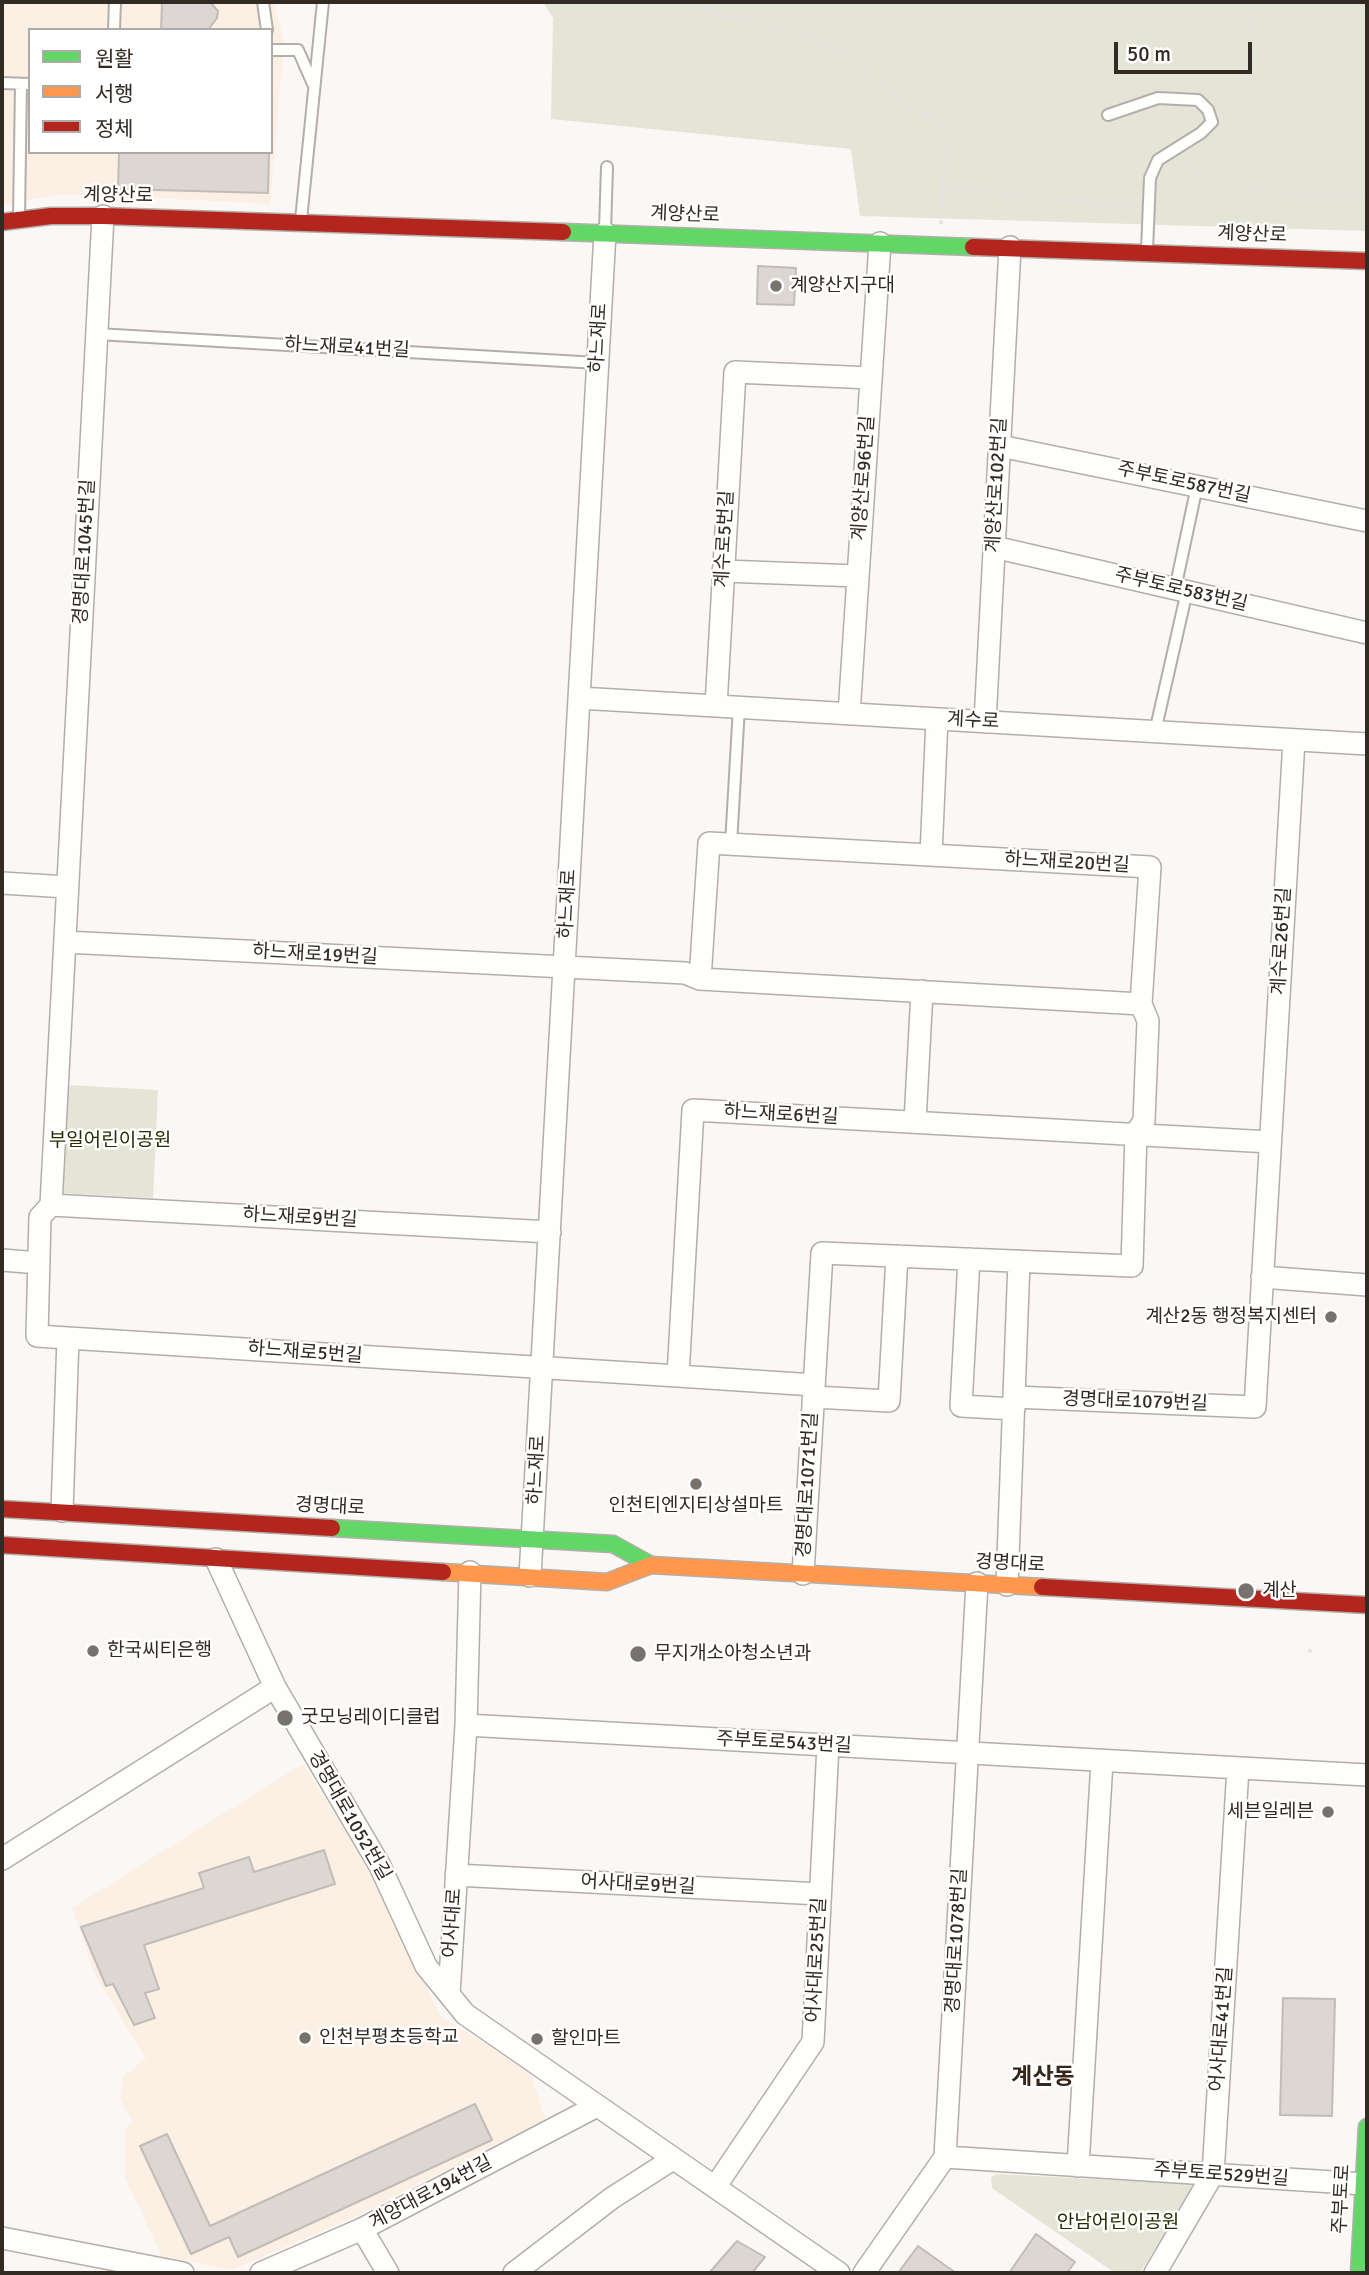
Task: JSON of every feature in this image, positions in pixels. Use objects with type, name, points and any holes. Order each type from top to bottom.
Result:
[{"type":"street","name":"계양산로","points":[[2,222],[51,216],[103,216],[1367,261]]},
{"type":"street","name":"경명대로1045번길","points":[[68,1338],[37,1336],[40,1217],[51,1205],[103,216]]},
{"type":"street","name":"하느재로","points":[[530,1576],[605,233]]},
{"type":"street","name":"계양산로96번길","points":[[849,714],[880,243]]},
{"type":"street","name":"계양산로102번길","points":[[985,722],[1010,247]]},
{"type":"street","name":"계수로5번길","points":[[716,706],[735,372],[871,378]]},
{"type":"street","name":"주부토로587번길","points":[[1000,446],[1367,521]]},
{"type":"street","name":"주부토로583번길","points":[[994,547],[1367,633]]},
{"type":"street","points":[[723,571],[858,576]]},
{"type":"street","name":"계수로","points":[[579,698],[1367,744]]},
{"type":"street","points":[[931,855],[937,719]]},
{"type":"street","name":"계수로26번길","points":[[1255,1407],[1294,740]]},
{"type":"street","points":[[700,979],[709,843],[731,844]]},
{"type":"street","name":"하느재로20번길","points":[[731,844],[1150,867],[1141,1004]]},
{"type":"street","points":[[2,883],[68,887]]},
{"type":"street","name":"하느재로19번길","points":[[65,942],[565,968]]},
{"type":"street","points":[[565,968],[685,974],[700,979],[1141,1004],[1148,1021],[1144,1121],[1136,1133],[1132,1266],[969,1259]]},
{"type":"street","points":[[915,1122],[922,991]]},
{"type":"street","name":"하느재로6번길","points":[[677,1376],[694,1110],[1270,1142]]},
{"type":"street","name":"하느재로9번길","points":[[51,1205],[550,1232]]},
{"type":"street","name":"경명대로1071번길","points":[[803,1574],[822,1253],[969,1259]]},
{"type":"street","name":"경명대로1071번길","points":[[814,1391],[888,1401],[897,1256]]},
{"type":"street","name":"경명대로1079번길","points":[[969,1259],[961,1406],[1014,1403],[1255,1407]]},
{"type":"street","points":[[2,1260],[39,1263]]},
{"type":"street","points":[[1007,1585],[1020,1261]]},
{"type":"street","points":[[1262,1277],[1367,1285]]},
{"type":"street","points":[[62,1511],[68,1338]]},
{"type":"street","name":"하느재로5번길","points":[[68,1338],[542,1368]]},
{"type":"street","points":[[542,1368],[677,1376],[814,1391]]},
{"type":"street","name":"경명대로","points":[[2,1509],[613,1544],[651,1565]]},
{"type":"street","name":"경명대로","points":[[2,1545],[607,1582],[651,1565],[1367,1605]]},
{"type":"street","name":"경명대로1052번길","points":[[216,1559],[275,1687],[380,1866],[426,1966],[449,1994]]},
{"type":"street","name":"어사대로","points":[[449,1994],[466,1725],[470,1572]]},
{"type":"street","name":"경명대로1078번길","points":[[945,2157],[977,1583]]},
{"type":"street","points":[[2,1859],[275,1687]]},
{"type":"street","name":"주부토로543번길","points":[[466,1725],[1367,1775]]},
{"type":"street","name":"어사대로25번길","points":[[715,2187],[813,2042],[828,1745]]},
{"type":"street","points":[[1078,2166],[1102,1760]]},
{"type":"street","name":"어사대로41번길","points":[[1155,2273],[1213,2174],[1238,1768]]},
{"type":"street","name":"어사대로9번길","points":[[456,1875],[821,1895]]},
{"type":"street","points":[[449,1994],[465,2014],[839,2273]]},
{"type":"street","name":"계양대로194번길","points":[[261,2273],[362,2229],[597,2106]]},
{"type":"street","name":"주부토로","points":[[1359,2273],[1367,2127]]},
{"type":"street","points":[[864,2273],[945,2157]]},
{"type":"street","name":"주부토로529번길","points":[[945,2157],[1364,2184]]},
{"type":"street","points":[[514,2273],[612,2198],[673,2159]]},
{"type":"street","points":[[362,2229],[388,2273]]},
{"type":"street","points":[[2,2238],[174,2272]]},
{"type":"lane","points":[[114,28],[115,2]]},
{"type":"lane","points":[[263,2],[267,28]]},
{"type":"lane","points":[[301,222],[323,2]]},
{"type":"lane","points":[[273,50],[298,50],[314,87]]},
{"type":"lane","points":[[2,83],[26,84],[19,220]]},
{"type":"lane","points":[[1108,115],[1158,98],[1198,100],[1208,110],[1212,122],[1201,133],[1158,160],[1150,178],[1146,252]]},
{"type":"lane","points":[[605,233],[607,167]]},
{"type":"lane","name":"하느재로41번길","points":[[97,334],[598,363]]},
{"type":"lane","points":[[1155,732],[1197,486]]},
{"type":"lane","points":[[731,844],[739,707]]},
{"type":"path","points":[[692,2],[723,16],[802,32],[847,54],[910,107],[932,116],[950,142],[943,184],[940,245]]},
{"type":"path","points":[[1212,122],[1239,97],[1249,56],[1254,2]]},
{"type":"path","points":[[1158,160],[1181,162],[1198,170],[1258,188],[1288,194],[1367,198]]},
{"type":"path","points":[[943,184],[1037,200],[1147,205]]},
{"type":"shaded area","points":[[2,2],[274,2],[284,42],[270,204],[54,195],[2,206]]},
{"type":"shaded area","name":"인천부평초등학교","points":[[303,1764],[372,1873],[441,2017],[529,2069],[546,2120],[354,2217],[232,2270],[162,2256],[125,2178],[125,2128],[133,2122],[120,2099],[123,2076],[146,2059],[94,1973],[72,1908]]},
{"type":"green space","points":[[543,2],[1367,2],[1367,231],[860,216],[851,149],[551,119],[553,18]]},
{"type":"green space","name":"부일어린이공원","points":[[67,1085],[158,1090],[153,1198],[61,1193]]},
{"type":"green space","name":"안남어린이공원","points":[[996,2174],[1195,2184],[1140,2273],[1115,2273],[992,2188],[991,2178]]},
{"type":"building","points":[[162,2],[210,2],[218,11],[217,18],[210,28],[161,28]]},
{"type":"building","points":[[119,154],[269,154],[268,193],[118,189]]},
{"type":"building","name":"계양산지구대","points":[[758,266],[796,268],[794,305],[757,304]]},
{"type":"building","points":[[324,1850],[335,1884],[144,1945],[159,1989],[145,1993],[155,2018],[134,2025],[113,1984],[106,1986],[81,1927],[204,1888],[199,1873],[249,1857],[254,1872]]},
{"type":"building","points":[[1283,1998],[1335,1999],[1332,2116],[1280,2115]]},
{"type":"building","points":[[475,2104],[492,2140],[238,2257],[229,2237],[191,2254],[140,2146],[167,2134],[210,2226]]},
{"type":"building","points":[[1036,2234],[1075,2262],[1067,2273],[1009,2273]]},
{"type":"building","points":[[737,2241],[765,2257],[752,2273],[709,2273]]},
{"type":"building","points":[[918,2246],[956,2273],[898,2273]]},
{"type":"traffic: fast","points":[[563,232],[973,247]]},
{"type":"traffic: fast","points":[[332,1528],[613,1544],[651,1565]]},
{"type":"traffic: fast","points":[[1359,2273],[1367,2127]]},
{"type":"traffic: slow","points":[[443,1572],[607,1582],[651,1565],[1042,1587]]},
{"type":"traffic: jam","points":[[2,222],[51,216],[103,216],[563,232]]},
{"type":"traffic: jam","points":[[973,247],[1367,261]]},
{"type":"traffic: jam","points":[[2,1509],[332,1528]]},
{"type":"traffic: jam","points":[[2,1545],[443,1572]]},
{"type":"traffic: jam","points":[[1042,1587],[1367,1605]]},
{"type":"place","name":"계양산지구대","points":[[776,286]]},
{"type":"place","name":"계산2동 행정복지센터","points":[[1331,1317]]},
{"type":"place","name":"인천티엔지티상설마트","points":[[696,1484]]},
{"type":"place","name":"계산","points":[[1246,1591]]},
{"type":"place","name":"한국씨티은행","points":[[93,1651]]},
{"type":"place","name":"무지개소아청소년과","points":[[638,1654]]},
{"type":"place","name":"굿모닝레이디클럽","points":[[285,1718]]},
{"type":"place","name":"세븐일레븐","points":[[1328,1812]]},
{"type":"place","name":"인천부평초등학교","points":[[305,2038]]},
{"type":"place","name":"할인마트","points":[[537,2039]]},
{"type":"district","name":"계산동","points":[[1043,2078]]}]
